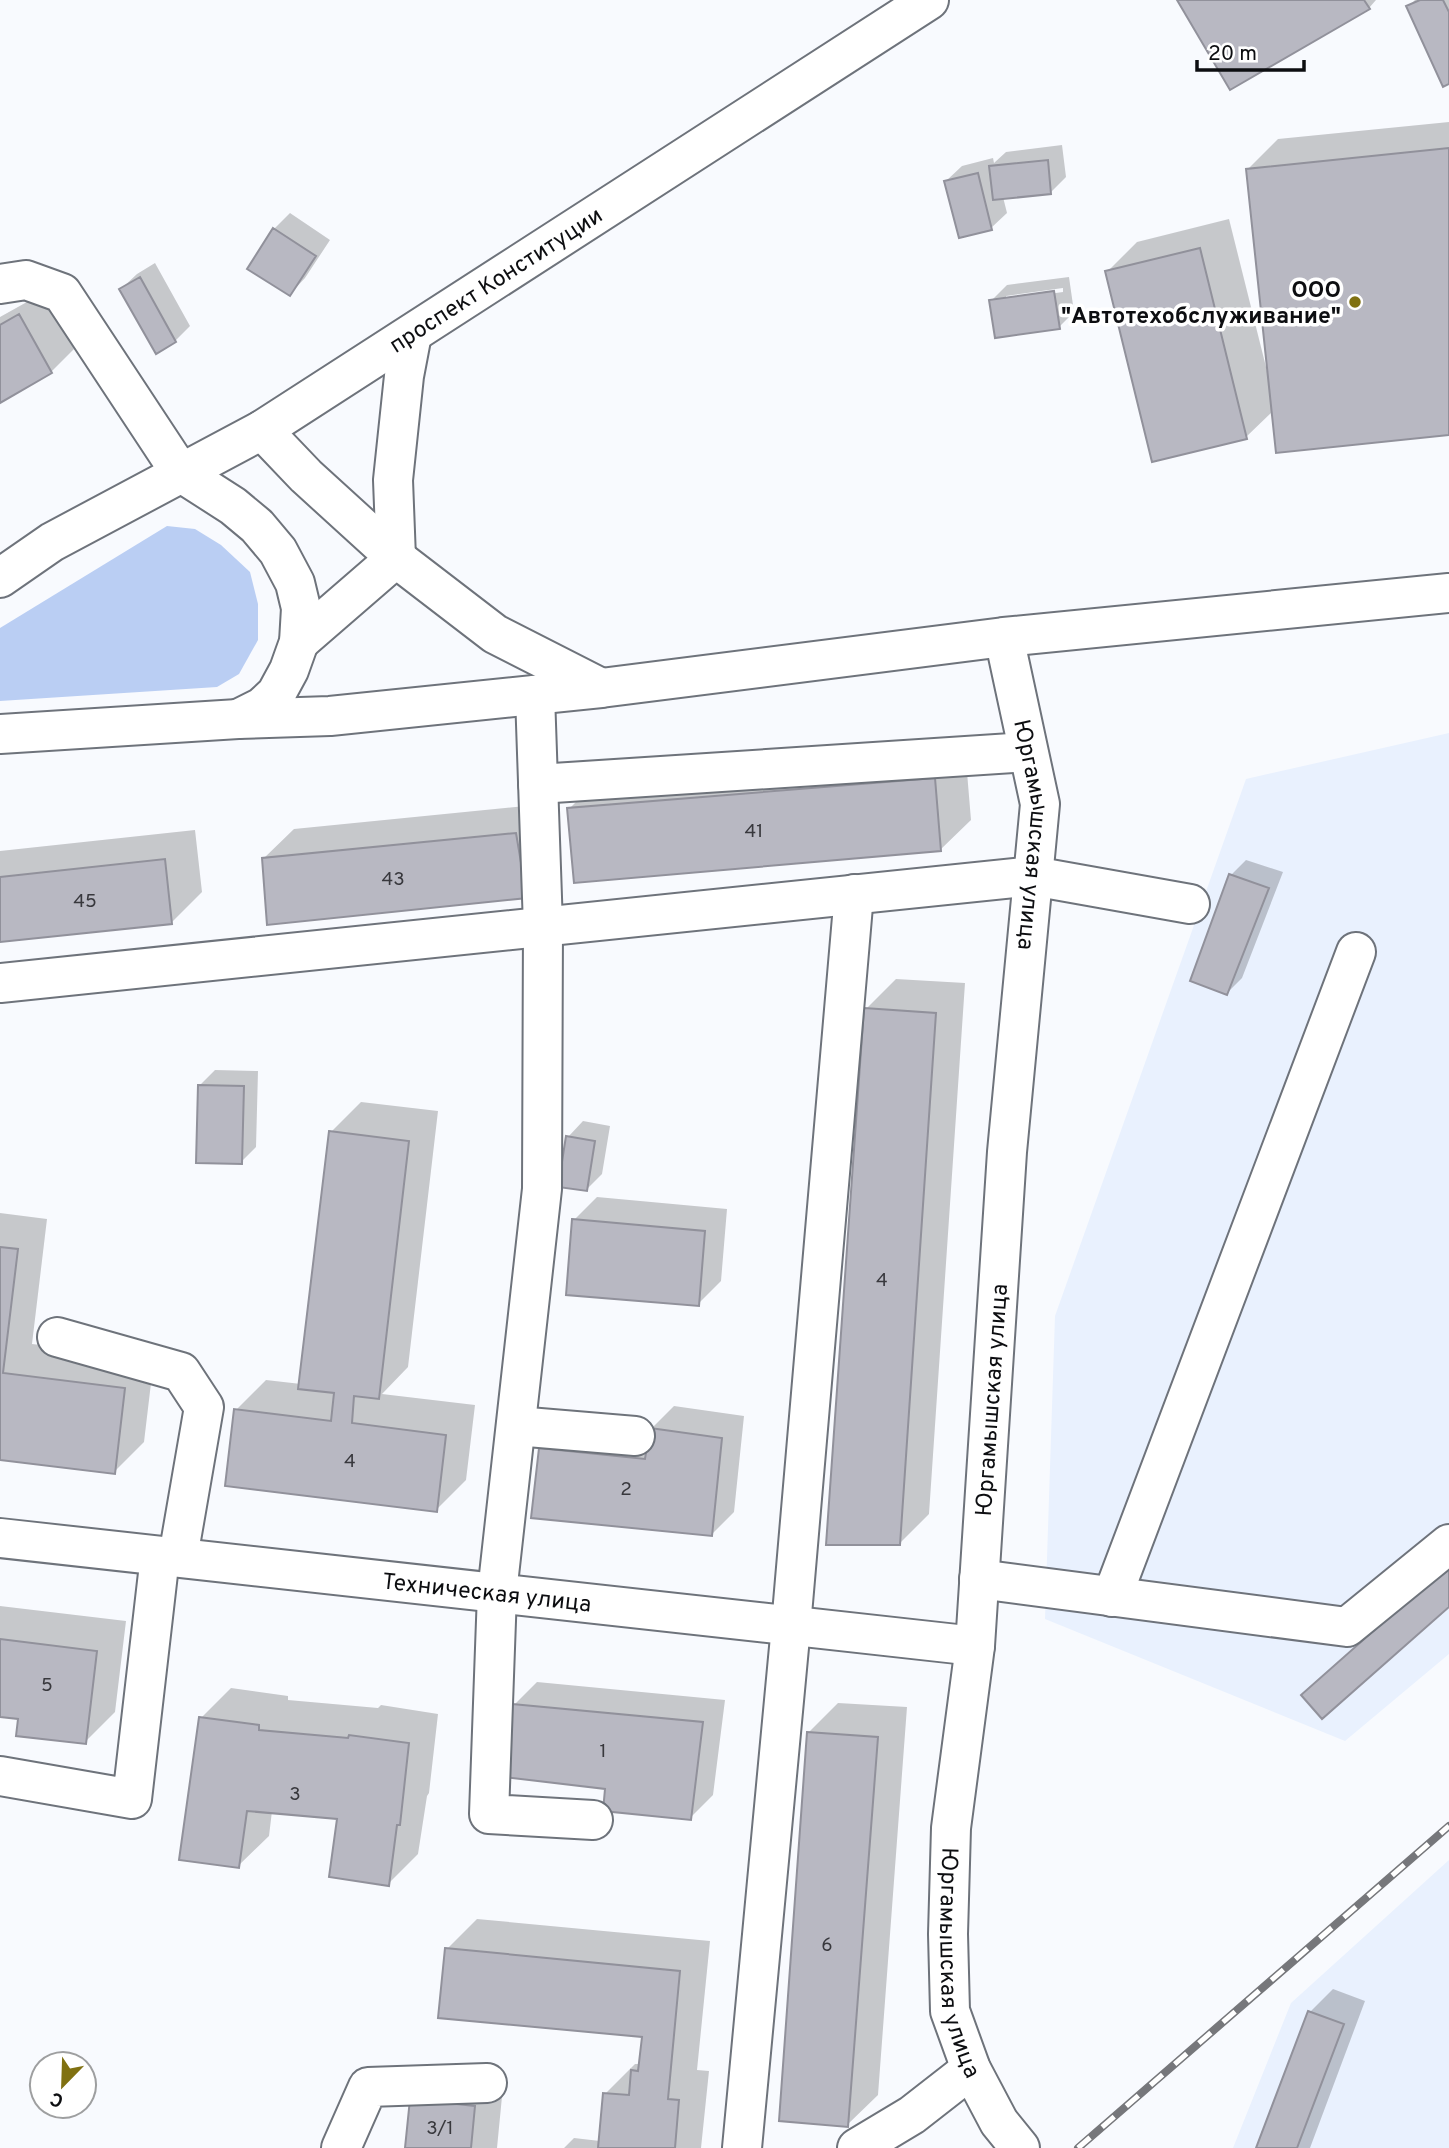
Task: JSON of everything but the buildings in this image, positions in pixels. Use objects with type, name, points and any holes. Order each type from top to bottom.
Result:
[{"type":"street","name":"проспект Конституции","points":[[0,578],[52,542],[261,430],[929,0]]},
{"type":"street","points":[[0,284],[26,280],[62,293],[180,472],[233,506],[257,526],[278,551],[296,583],[301,608],[299,642],[289,670],[276,694],[262,707],[238,719]]},
{"type":"street","points":[[396,558],[393,480],[404,376],[412,334]]},
{"type":"street","points":[[261,430],[306,476],[396,558],[495,634],[600,688]]},
{"type":"street","name":"проспект Конституции","points":[[0,558],[52,542]]},
{"type":"street","points":[[299,642],[396,558]]},
{"type":"street","points":[[0,734],[330,716],[600,688],[1004,637],[1449,593]]},
{"type":"street","name":"Юргамышская улица","points":[[1004,637],[1040,804],[1007,1152],[975,1646],[951,1828],[948,1934],[950,2011],[971,2069],[999,2122],[1020,2148]]},
{"type":"street","points":[[535,695],[543,926],[542,1189],[497,1593],[489,1814],[593,1820]]},
{"type":"street","points":[[538,784],[1028,752]]},
{"type":"street","points":[[0,983],[1033,876],[1190,904]]},
{"type":"street","points":[[742,2148],[855,894]]},
{"type":"street","points":[[1112,1597],[1356,952]]},
{"type":"street","points":[[0,1776],[132,1799],[169,1557],[204,1408],[181,1371],[57,1337]]},
{"type":"street","points":[[516,1426],[635,1436]]},
{"type":"street","name":"Техническая улица","points":[[0,1538],[975,1646]]},
{"type":"street","points":[[979,1579],[1347,1628],[1449,1545]]},
{"type":"street","points":[[857,2148],[912,2115],[971,2069]]},
{"type":"street","points":[[341,2148],[368,2087],[486,2082]]},
{"type":"shaded area","points":[[167,526],[195,529],[221,545],[250,572],[258,604],[258,640],[239,674],[217,687],[0,701],[0,628]]},
{"type":"shaded area","points":[[1449,733],[1449,1654],[1345,1741],[1045,1619],[1055,1316],[1246,779]]},
{"type":"shaded area","points":[[1449,1860],[1449,2148],[1233,2148],[1291,2003]]},
{"type":"railway","points":[[1078,2148],[1449,1826]]},
{"type":"place","name":"ООО \"Автотехобслуживание\"","points":[[1355,302]]}]
